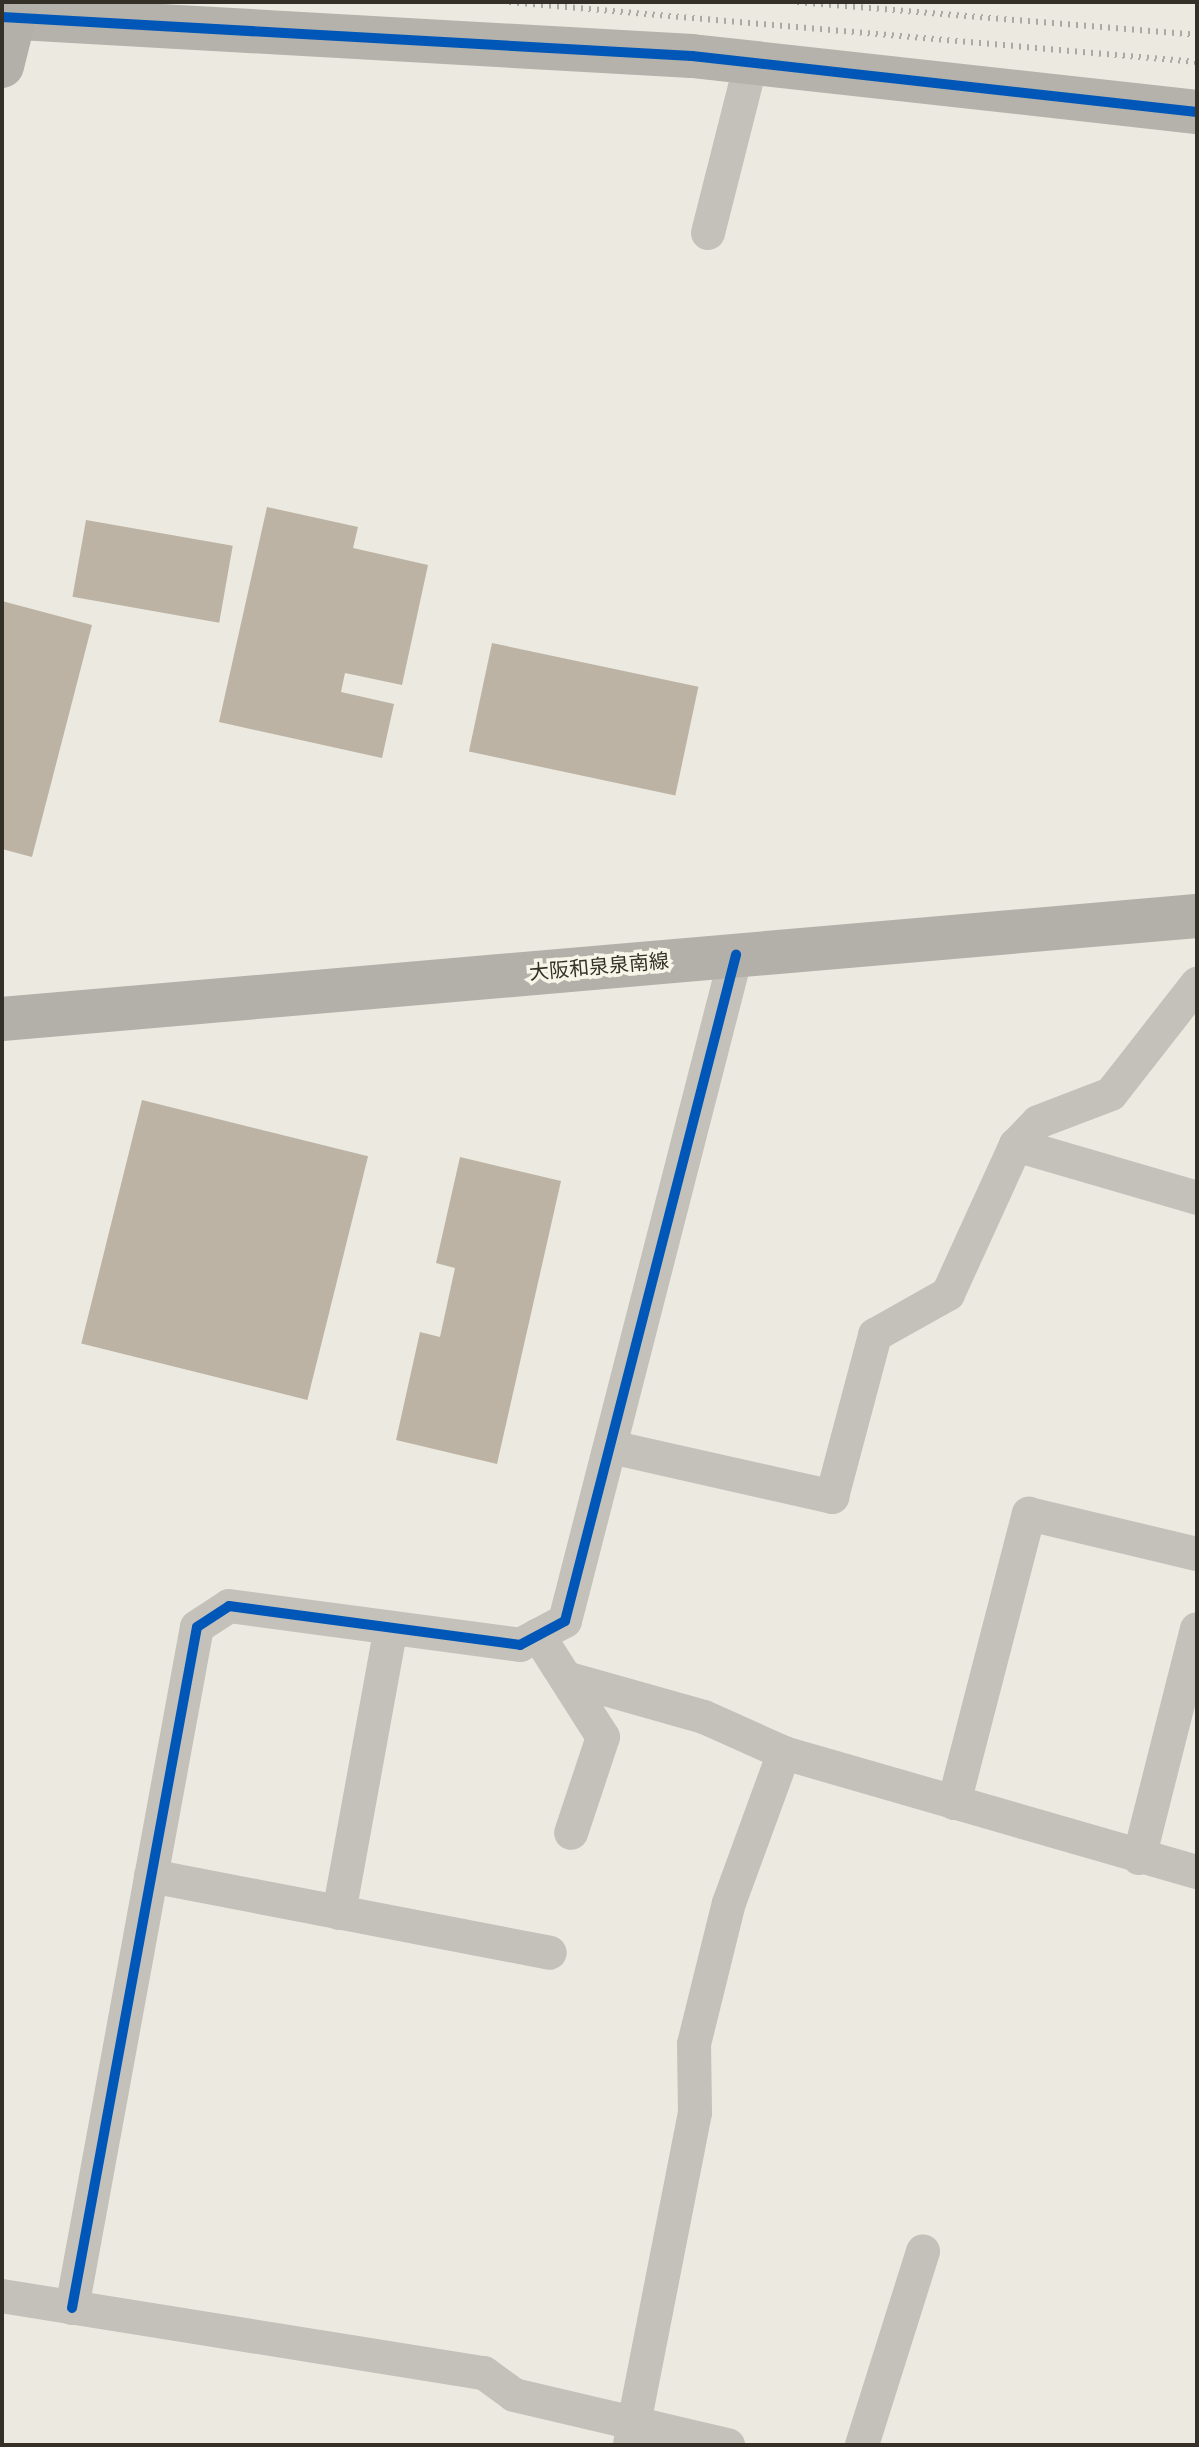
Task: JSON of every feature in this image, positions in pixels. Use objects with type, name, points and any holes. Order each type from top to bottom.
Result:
[{"type":"main road","points":[[2,66],[11,12]]},
{"type":"main road","name":"大阪和泉泉南線","points":[[2,1019],[1197,916]]},
{"type":"street","points":[[11,12],[751,63],[1197,112]]},
{"type":"street","points":[[708,233],[751,63]]},
{"type":"street","points":[[72,2308],[197,1627],[229,1606],[520,1645],[565,1621],[736,955]]},
{"type":"street","points":[[611,1447],[832,1497],[875,1335],[948,1294],[1016,1145],[1038,1122],[1111,1094],[1197,984]]},
{"type":"street","points":[[1016,1145],[1197,1198]]},
{"type":"street","points":[[954,1803],[1029,1514],[1197,1554]]},
{"type":"street","points":[[339,1913],[391,1628]]},
{"type":"street","points":[[1139,1858],[1197,1629]]},
{"type":"street","points":[[538,1635],[603,1737],[571,1833]]},
{"type":"street","points":[[566,1678],[704,1717],[784,1753],[1139,1858],[1197,1872]]},
{"type":"street","points":[[631,2434],[695,2113],[694,2044],[729,1903],[784,1753]]},
{"type":"street","points":[[151,1876],[550,1953]]},
{"type":"street","points":[[862,2445],[923,2251]]},
{"type":"street","points":[[2,2296],[484,2373],[514,2395],[631,2434],[728,2445]]},
{"type":"building","points":[[267,507],[358,527],[353,548],[428,565],[402,685],[345,673],[341,692],[394,704],[382,758],[219,722]]},
{"type":"building","points":[[86,520],[233,546],[219,623],[72,597]]},
{"type":"building","points":[[2,601],[92,625],[32,857],[2,849]]},
{"type":"building","points":[[492,643],[698,687],[675,795],[469,752]]},
{"type":"building","points":[[142,1100],[368,1156],[307,1400],[81,1344]]},
{"type":"building","points":[[460,1157],[561,1181],[497,1464],[396,1440],[420,1332],[440,1337],[455,1268],[436,1263]]},
{"type":"railway","points":[[509,2],[1197,62]]},
{"type":"railway","points":[[797,2],[1197,35]]},
{"type":"cycle path","points":[[2,17],[692,56],[1197,112]]},
{"type":"cycle path","points":[[72,2308],[197,1627],[229,1606],[520,1645],[565,1621],[736,955]]}]
